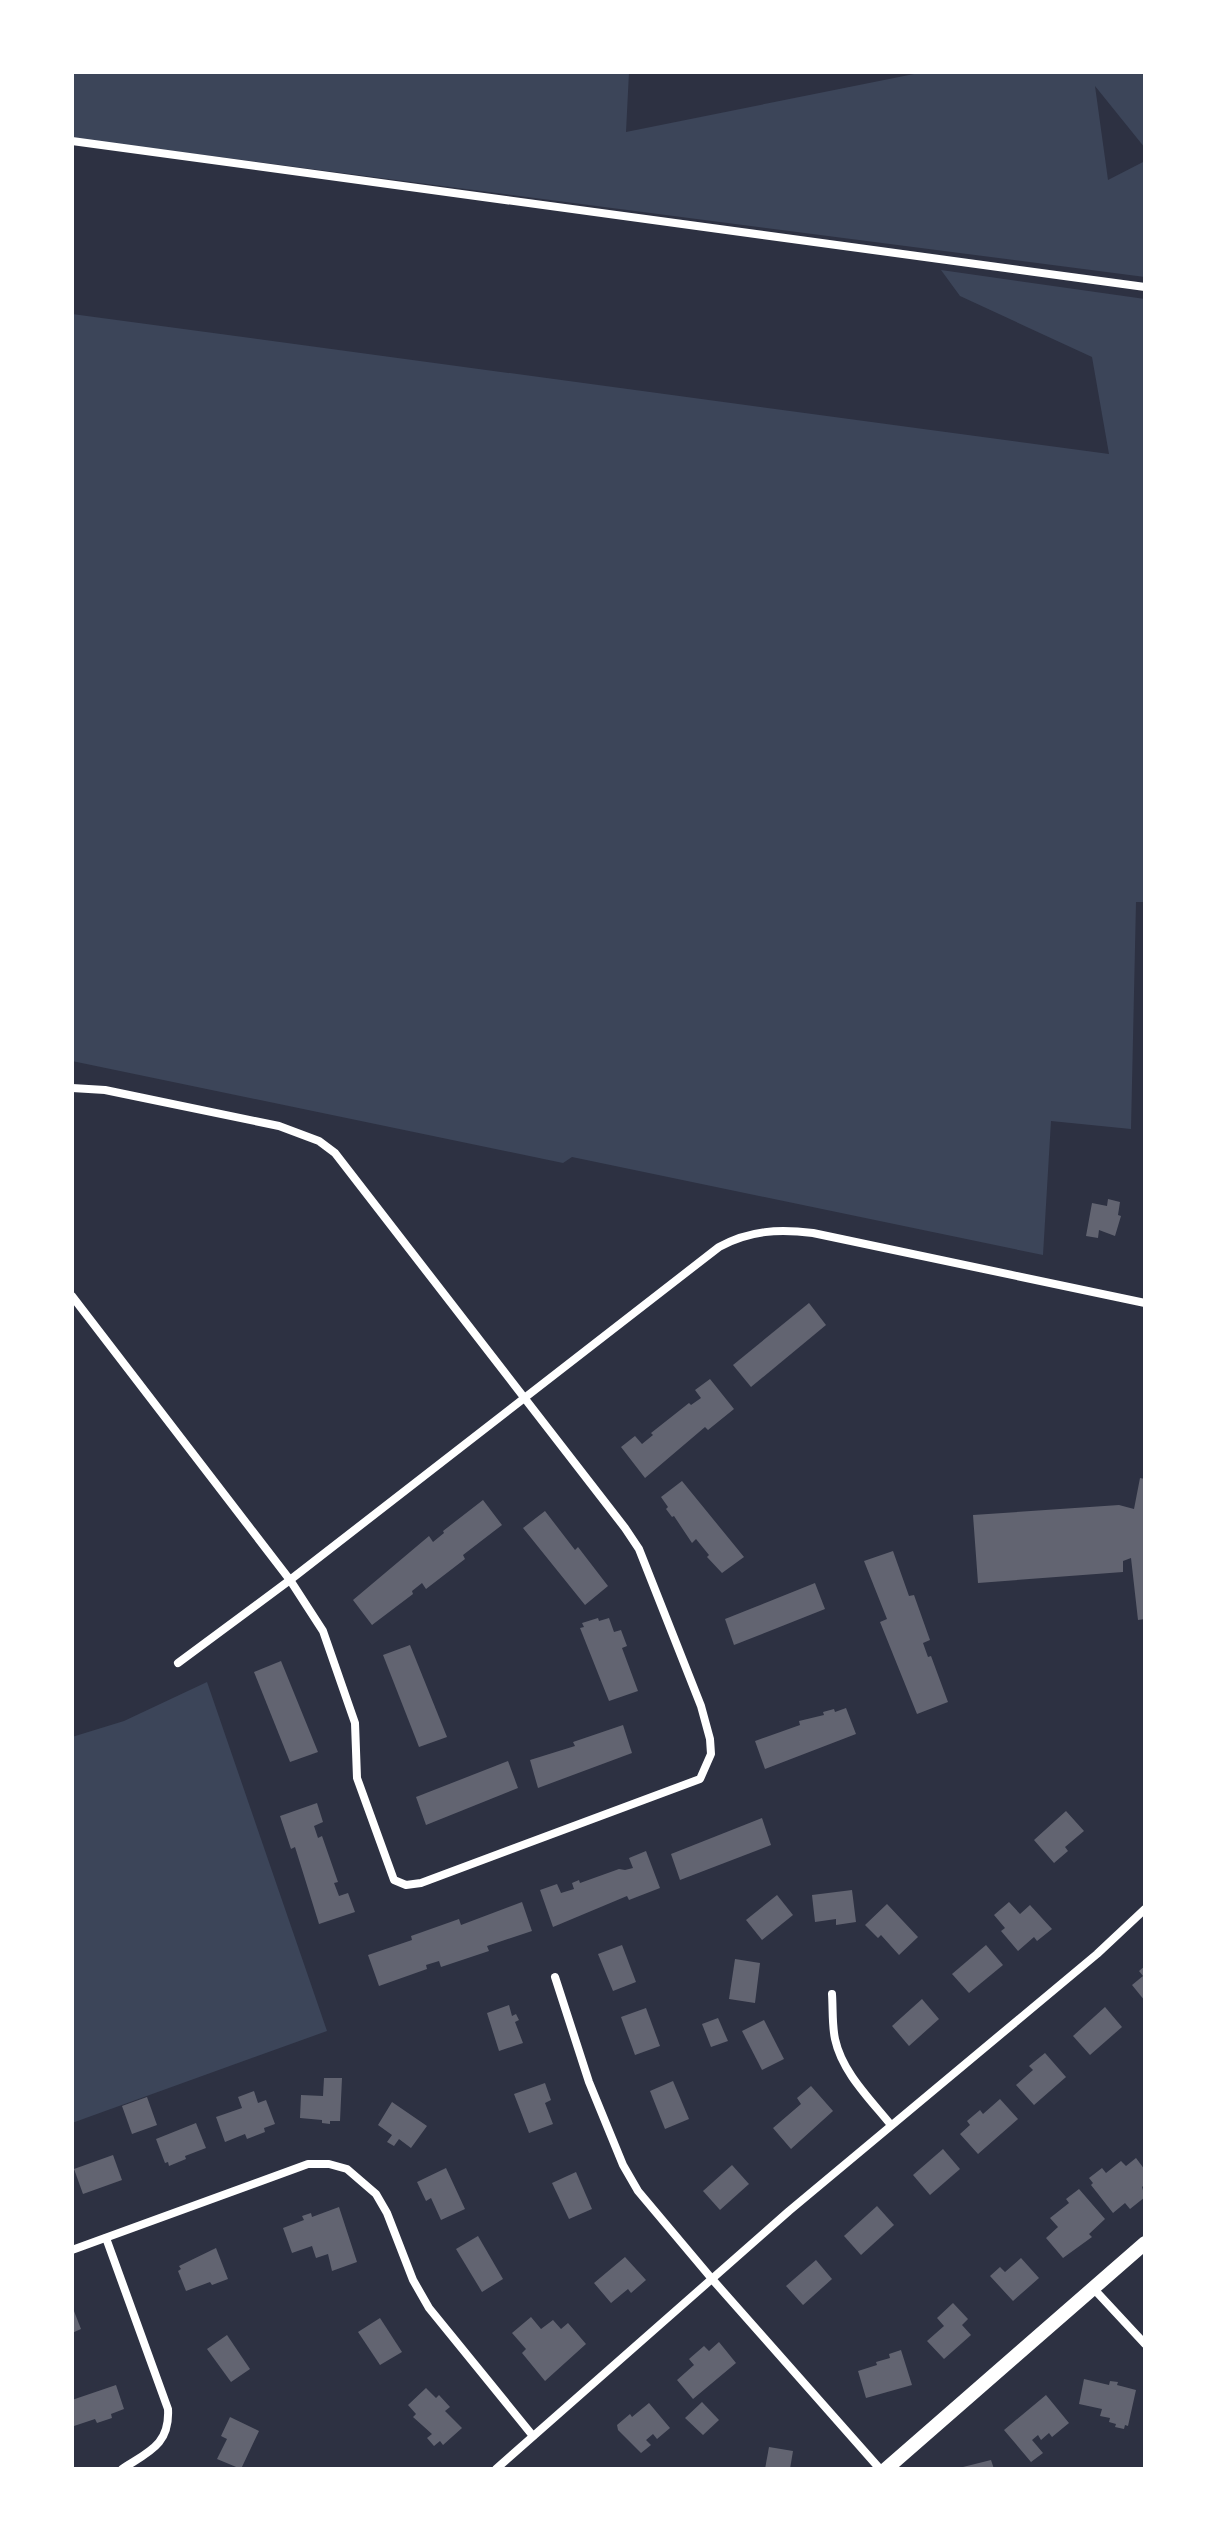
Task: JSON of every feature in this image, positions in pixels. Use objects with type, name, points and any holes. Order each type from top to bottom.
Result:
[{"type":"street","points":[[72,141],[1145,287]]},
{"type":"street","points":[[72,1088],[105,1090],[279,1126],[319,1141],[348,1167],[625,1528],[649,1570],[701,1706],[711,1754],[700,1779],[421,1883],[398,1883],[390,1875],[357,1778],[355,1723],[323,1631],[290,1580],[72,1296]]},
{"type":"street","points":[[178,1663],[290,1580],[719,1247],[734,1239],[774,1230],[813,1233],[1145,1303]]},
{"type":"street","points":[[496,2469],[712,2279],[1097,1954],[1145,1909]]},
{"type":"street","points":[[555,1977],[589,2082],[623,2165],[638,2191],[712,2279],[883,2469],[1145,2243]]},
{"type":"street","points":[[832,1994],[835,2038],[841,2058],[891,2125]]},
{"type":"street","points":[[72,2250],[308,2164],[329,2164],[347,2169],[361,2179],[382,2204],[413,2280],[429,2308],[533,2436]]},
{"type":"street","points":[[106,2238],[168,2409],[166,2433],[157,2446],[122,2469]]},
{"type":"street","points":[[1093,2288],[1145,2344]]},
{"type":"shaded area","points":[[72,72],[629,72],[626,132],[924,72],[1145,72],[1145,148],[1095,86],[1108,180],[1145,161],[1145,277],[72,138]]},
{"type":"shaded area","points":[[941,270],[1145,299],[1145,902],[1136,902],[1131,1129],[1051,1121],[1043,1255],[572,1157],[563,1163],[72,1061],[72,314],[1109,454],[1092,357],[960,296]]},
{"type":"shaded area","points":[[207,1682],[327,2031],[72,2123],[72,1737],[124,1721]]},
{"type":"building","points":[[1108,1199],[1120,1202],[1118,1215],[1121,1216],[1115,1236],[1099,1230],[1098,1238],[1086,1236],[1092,1203],[1107,1206]]},
{"type":"building","points":[[809,1303],[826,1325],[751,1387],[733,1365]]},
{"type":"building","points":[[710,1379],[734,1409],[708,1430],[705,1427],[645,1478],[621,1447],[635,1436],[642,1444],[689,1403],[691,1405],[701,1398],[695,1390]]},
{"type":"building","points":[[1140,1478],[1145,1479],[1145,1619],[1138,1620],[1131,1558],[1123,1561],[1123,1572],[978,1583],[973,1515],[1119,1505],[1134,1509]]},
{"type":"building","points":[[682,1481],[744,1557],[722,1573],[696,1539],[692,1543],[666,1509],[668,1507],[661,1497]]},
{"type":"building","points":[[483,1500],[502,1525],[426,1589],[422,1583],[412,1591],[413,1594],[372,1625],[353,1600],[429,1536],[433,1542]]},
{"type":"building","points":[[545,1511],[608,1586],[585,1605],[523,1528]]},
{"type":"building","points":[[893,1551],[909,1596],[914,1595],[930,1640],[923,1643],[948,1702],[917,1714],[880,1622],[887,1619],[864,1561]]},
{"type":"building","points":[[815,1583],[825,1609],[734,1645],[725,1619]]},
{"type":"building","points":[[598,1618],[599,1621],[609,1618],[614,1632],[621,1630],[627,1646],[622,1648],[638,1691],[609,1701],[580,1628],[584,1627],[582,1623]]},
{"type":"building","points":[[410,1645],[447,1737],[419,1747],[383,1655]]},
{"type":"building","points":[[281,1661],[318,1752],[290,1762],[254,1672]]},
{"type":"building","points":[[846,1708],[856,1734],[765,1769],[755,1741],[800,1725],[799,1721],[824,1715],[823,1712]]},
{"type":"building","points":[[623,1725],[632,1753],[538,1788],[530,1760],[575,1746],[573,1742]]},
{"type":"building","points":[[508,1761],[518,1788],[426,1825],[416,1797]]},
{"type":"building","points":[[317,1803],[323,1822],[314,1826],[318,1838],[322,1836],[338,1882],[334,1883],[339,1896],[348,1893],[355,1912],[319,1924],[295,1847],[291,1849],[280,1816]]},
{"type":"building","points":[[1066,1811],[1084,1831],[1065,1847],[1068,1851],[1054,1863],[1034,1840]]},
{"type":"building","points":[[762,1818],[771,1845],[680,1880],[671,1854]]},
{"type":"building","points":[[646,1851],[660,1888],[629,1900],[627,1896],[553,1927],[540,1890],[557,1884],[561,1893],[574,1889],[572,1883],[579,1880],[580,1883],[619,1869],[633,1868],[629,1858]]},
{"type":"building","points":[[852,1890],[856,1922],[836,1925],[836,1919],[815,1922],[812,1895]]},
{"type":"building","points":[[777,1895],[793,1915],[762,1940],[746,1920]]},
{"type":"building","points":[[522,1902],[532,1931],[487,1946],[489,1951],[441,1967],[439,1961],[426,1965],[427,1969],[379,1986],[368,1955],[459,1919],[461,1925]]},
{"type":"building","points":[[1009,1902],[1020,1914],[1030,1905],[1052,1929],[1037,1941],[1034,1937],[1018,1951],[1001,1931],[1005,1928],[994,1915]]},
{"type":"building","points":[[887,1904],[918,1937],[899,1955],[881,1935],[878,1938],[865,1925]]},
{"type":"building","points":[[622,1945],[636,1982],[613,1991],[598,1954]]},
{"type":"building","points":[[986,1945],[1003,1965],[969,1993],[952,1974]]},
{"type":"building","points":[[735,1959],[760,1963],[755,2003],[729,1999]]},
{"type":"building","points":[[1145,1966],[1145,2001],[1132,1985],[1143,1976],[1139,1971]]},
{"type":"building","points":[[922,1999],[939,2019],[909,2046],[892,2026]]},
{"type":"building","points":[[509,2005],[512,2016],[516,2014],[519,2020],[515,2022],[523,2043],[499,2051],[487,2013]]},
{"type":"building","points":[[1105,2007],[1122,2027],[1090,2055],[1073,2036]]},
{"type":"building","points":[[646,2008],[660,2046],[635,2055],[621,2017]]},
{"type":"building","points":[[718,2018],[728,2041],[711,2047],[702,2024]]},
{"type":"building","points":[[764,2020],[784,2059],[762,2070],[742,2031]]},
{"type":"building","points":[[1045,2053],[1066,2077],[1034,2105],[1016,2085],[1033,2070],[1029,2066]]},
{"type":"building","points":[[324,2078],[342,2078],[340,2121],[330,2121],[330,2124],[300,2118],[301,2095],[323,2096]]},
{"type":"building","points":[[673,2081],[689,2119],[665,2129],[650,2091]]},
{"type":"building","points":[[545,2083],[551,2100],[545,2103],[553,2124],[529,2133],[514,2094]]},
{"type":"building","points":[[811,2086],[833,2111],[791,2149],[773,2128],[801,2104],[797,2098]]},
{"type":"building","points":[[254,2091],[258,2103],[266,2100],[275,2124],[247,2139],[245,2134],[225,2142],[216,2117],[242,2108],[238,2097]]},
{"type":"building","points":[[147,2097],[157,2125],[132,2134],[122,2106]]},
{"type":"building","points":[[1000,2099],[1018,2119],[978,2154],[960,2134],[970,2125],[967,2121],[980,2110],[983,2114]]},
{"type":"building","points":[[392,2102],[427,2126],[411,2148],[399,2139],[394,2146],[387,2142],[392,2135],[378,2125]]},
{"type":"building","points":[[196,2123],[206,2148],[169,2166],[156,2139]]},
{"type":"building","points":[[943,2149],[960,2169],[930,2195],[913,2175]]},
{"type":"building","points":[[113,2155],[122,2180],[83,2194],[74,2169]]},
{"type":"building","points":[[1136,2158],[1145,2170],[1145,2184],[1142,2187],[1145,2197],[1130,2209],[1125,2203],[1113,2213],[1089,2178],[1102,2168],[1106,2173],[1121,2161],[1126,2166]]},
{"type":"building","points":[[732,2165],[749,2184],[720,2210],[703,2191]]},
{"type":"building","points":[[446,2168],[465,2209],[441,2220],[431,2198],[426,2201],[417,2182]]},
{"type":"building","points":[[576,2172],[592,2209],[569,2219],[552,2183]]},
{"type":"building","points":[[1079,2189],[1105,2219],[1089,2234],[1092,2237],[1063,2258],[1046,2238],[1058,2227],[1050,2218],[1069,2203],[1066,2199]]},
{"type":"building","points":[[877,2206],[894,2225],[861,2255],[844,2236]]},
{"type":"building","points":[[339,2207],[357,2262],[332,2271],[328,2254],[316,2258],[312,2246],[292,2253],[283,2228],[304,2220],[302,2216],[311,2213],[312,2217]]},
{"type":"building","points":[[478,2236],[503,2279],[482,2292],[456,2249]]},
{"type":"building","points":[[216,2248],[228,2279],[186,2291],[179,2266]]},
{"type":"building","points":[[625,2257],[646,2280],[631,2293],[628,2289],[611,2303],[594,2283]]},
{"type":"building","points":[[1021,2258],[1039,2278],[1013,2301],[990,2276],[1000,2267],[1005,2272]]},
{"type":"building","points":[[816,2260],[832,2279],[803,2305],[786,2286]]},
{"type":"building","points":[[953,2303],[968,2319],[962,2325],[971,2335],[944,2359],[927,2341],[944,2326],[937,2318]]},
{"type":"building","points":[[72,2306],[81,2329],[72,2333]]},
{"type":"building","points":[[531,2317],[541,2329],[553,2320],[561,2329],[568,2323],[586,2344],[545,2381],[522,2353],[526,2349],[512,2333]]},
{"type":"building","points":[[380,2318],[402,2352],[380,2365],[358,2332]]},
{"type":"building","points":[[227,2335],[250,2369],[231,2382],[207,2349]]},
{"type":"building","points":[[719,2342],[736,2363],[693,2399],[677,2380],[694,2365],[689,2359],[704,2346],[709,2351]]},
{"type":"building","points":[[901,2350],[912,2385],[866,2398],[858,2371],[877,2365],[876,2362],[890,2358],[889,2354]]},
{"type":"building","points":[[1084,2379],[1109,2385],[1110,2381],[1118,2382],[1117,2385],[1136,2390],[1128,2426],[1125,2425],[1124,2429],[1115,2427],[1116,2424],[1109,2422],[1110,2418],[1100,2416],[1102,2409],[1079,2404]]},
{"type":"building","points":[[116,2385],[124,2409],[111,2414],[112,2418],[97,2423],[95,2419],[74,2426],[72,2400]]},
{"type":"building","points":[[426,2388],[436,2398],[439,2395],[450,2407],[445,2411],[462,2428],[443,2445],[440,2441],[434,2446],[427,2438],[432,2434],[413,2417],[416,2414],[408,2405]]},
{"type":"building","points":[[1046,2395],[1069,2423],[1052,2437],[1049,2433],[1041,2440],[1038,2435],[1032,2440],[1043,2453],[1031,2462],[1004,2430]]},
{"type":"building","points":[[702,2402],[719,2420],[703,2435],[685,2418]]},
{"type":"building","points":[[649,2403],[670,2428],[657,2439],[653,2434],[646,2440],[651,2445],[641,2453],[618,2430],[617,2425]]},
{"type":"building","points":[[230,2417],[259,2431],[241,2469],[217,2459],[227,2439],[221,2436]]},
{"type":"building","points":[[769,2447],[793,2451],[790,2469],[765,2469]]},
{"type":"building","points":[[991,2460],[994,2469],[959,2468]]}]
